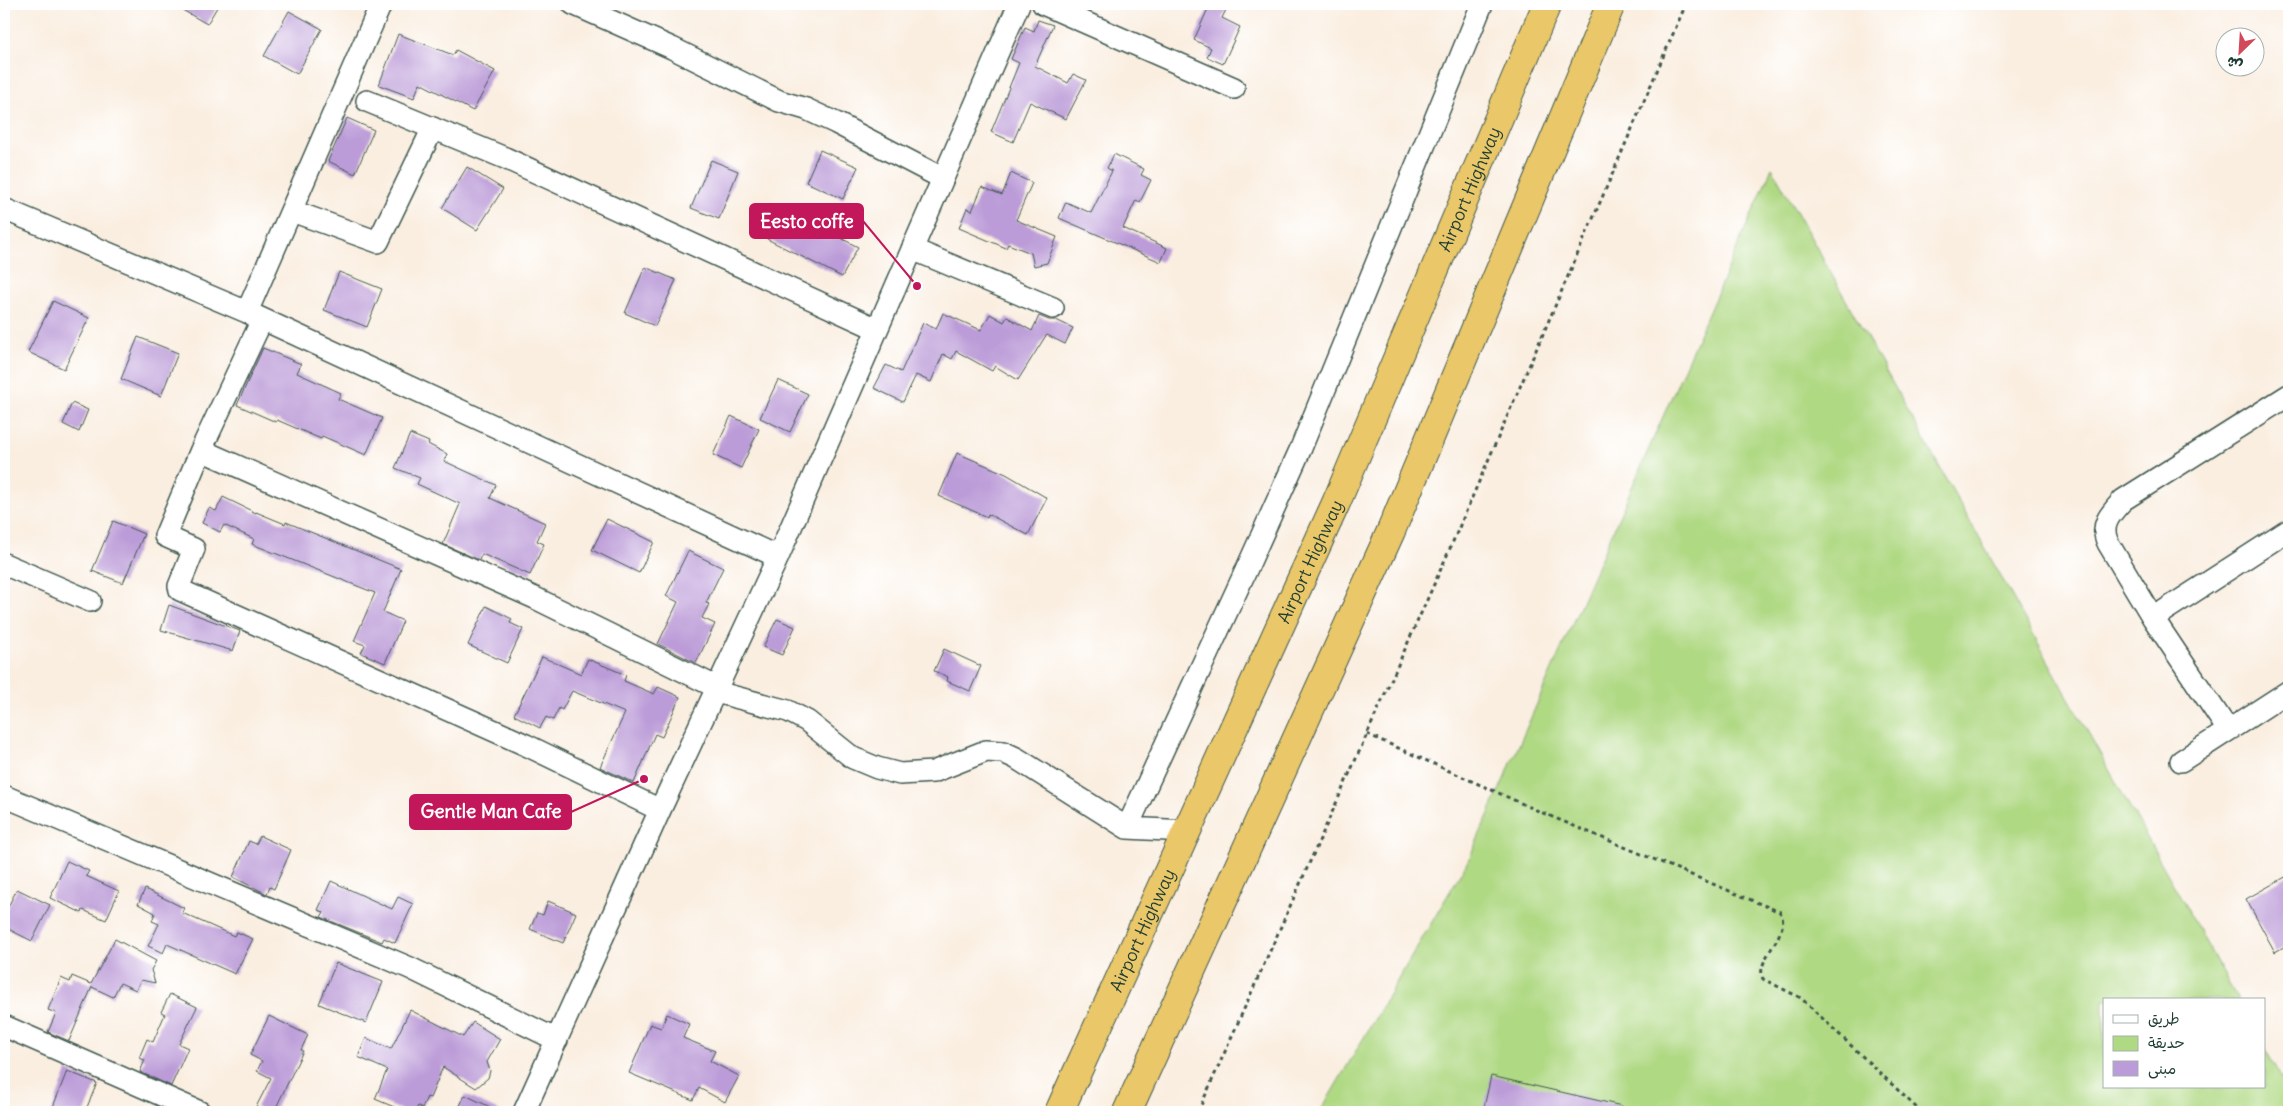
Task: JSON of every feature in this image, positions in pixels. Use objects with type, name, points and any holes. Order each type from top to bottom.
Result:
[{"type":"highway","name":"Airport Highway","points":[[1059,1112],[1336,503],[1547,4]]},
{"type":"highway","points":[[1128,1112],[1390,531],[1611,4]]},
{"type":"street","points":[[381,4],[292,211],[255,316],[202,450],[165,536],[193,546],[194,549],[179,586],[180,590],[526,745],[660,810]]},
{"type":"street","points":[[572,4],[656,40],[779,101],[806,109],[836,123],[942,178]]},
{"type":"street","points":[[524,1112],[660,810],[778,557],[1018,4]]},
{"type":"street","points":[[1043,4],[1234,88]]},
{"type":"street","points":[[1127,828],[1301,448],[1482,4]]},
{"type":"street","points":[[367,101],[514,163],[877,329]]},
{"type":"street","points":[[292,211],[378,242],[433,128]]},
{"type":"street","points":[[4,209],[255,316],[778,557]]},
{"type":"street","points":[[912,249],[1053,308]]},
{"type":"street","points":[[2228,730],[2153,618],[2104,535],[2109,515],[2123,500],[2289,395]]},
{"type":"street","points":[[202,450],[535,598],[717,690],[788,711],[806,721],[853,758],[877,768],[900,774],[933,772],[986,752],[1003,752],[1016,758],[1127,828],[1187,831]]},
{"type":"street","points":[[2153,618],[2289,530]]},
{"type":"street","points":[[4,564],[90,601]]},
{"type":"street","points":[[2181,761],[2289,691]]},
{"type":"street","points":[[4,796],[410,968],[557,1040]]},
{"type":"street","points":[[4,1026],[200,1112]]},
{"type":"path","points":[[1198,1112],[1367,734],[1686,4]]},
{"type":"path","points":[[1367,734],[1543,813],[1780,912],[1783,917],[1783,926],[1762,969],[1763,979],[1801,998],[1921,1112]]},
{"type":"green space","points":[[1772,168],[2237,998],[2103,998],[2103,1088],[2266,1088],[2266,1051],[2289,1092],[2289,1112],[1320,1112],[1469,859]]},
{"type":"building","points":[[172,4],[219,4],[207,24]]},
{"type":"building","points":[[1210,4],[1229,4],[1222,18],[1240,27],[1223,64],[1207,57],[1211,48],[1194,40]]},
{"type":"building","points":[[289,11],[322,29],[297,74],[264,56]]},
{"type":"building","points":[[1038,20],[1053,25],[1035,66],[1068,83],[1073,74],[1086,80],[1066,119],[1030,102],[1013,142],[991,132],[1019,63],[1011,59],[1025,27],[1034,31]]},
{"type":"building","points":[[398,34],[453,55],[456,50],[495,71],[473,111],[420,83],[414,98],[379,85]]},
{"type":"building","points":[[347,118],[374,130],[355,174],[328,161]]},
{"type":"building","points":[[820,150],[858,167],[843,199],[806,182]]},
{"type":"building","points":[[1114,154],[1144,169],[1141,175],[1151,180],[1140,202],[1136,200],[1123,228],[1167,248],[1161,262],[1059,218],[1066,202],[1091,213],[1112,171],[1107,168]]},
{"type":"building","points":[[711,160],[738,171],[719,219],[691,208]]},
{"type":"building","points":[[467,167],[503,189],[477,230],[442,208]]},
{"type":"building","points":[[1011,173],[1032,183],[1016,220],[1057,237],[1047,263],[1034,266],[1031,253],[1008,244],[1006,248],[959,228],[967,208],[972,211],[982,187],[1002,195]]},
{"type":"building","points":[[783,208],[858,247],[842,277],[767,239]]},
{"type":"building","points":[[645,267],[676,280],[655,326],[625,313]]},
{"type":"building","points":[[339,272],[382,289],[367,327],[324,310]]},
{"type":"building","points":[[53,301],[89,318],[64,369],[28,352]]},
{"type":"building","points":[[943,313],[981,330],[990,314],[1004,322],[1007,317],[1032,331],[1039,316],[1049,320],[1056,320],[1073,328],[1065,344],[1047,335],[1018,380],[995,366],[992,371],[956,351],[952,359],[943,354],[931,382],[916,375],[903,402],[874,388],[886,365],[901,372],[923,323],[936,329]]},
{"type":"building","points":[[138,337],[178,353],[161,396],[121,379]]},
{"type":"building","points":[[263,348],[301,364],[297,373],[341,393],[338,399],[382,418],[366,455],[322,436],[321,439],[237,405]]},
{"type":"building","points":[[778,380],[808,394],[790,432],[760,418]]},
{"type":"building","points":[[72,403],[88,410],[79,432],[63,424]]},
{"type":"building","points":[[731,416],[759,429],[741,468],[713,455]]},
{"type":"building","points":[[410,434],[429,442],[428,444],[447,454],[444,461],[496,485],[490,498],[545,523],[537,541],[544,544],[530,575],[482,554],[479,560],[443,544],[460,504],[417,484],[420,478],[395,468]]},
{"type":"building","points":[[957,453],[1006,474],[1047,498],[1028,535],[988,514],[987,517],[939,496]]},
{"type":"building","points":[[223,497],[256,513],[285,524],[286,522],[401,569],[383,612],[403,621],[385,663],[361,653],[365,645],[354,641],[375,593],[252,544],[254,539],[224,525],[220,532],[202,523],[209,508],[216,511]]},
{"type":"building","points":[[607,519],[654,542],[639,573],[592,550]]},
{"type":"building","points":[[113,521],[144,534],[123,583],[92,571]]},
{"type":"building","points":[[688,551],[723,568],[706,603],[709,604],[702,618],[715,624],[696,663],[658,644],[678,602],[666,596]]},
{"type":"building","points":[[169,605],[240,631],[233,651],[161,630]]},
{"type":"building","points":[[486,606],[512,619],[510,623],[523,629],[507,663],[468,645]]},
{"type":"building","points":[[777,619],[795,627],[782,655],[763,647]]},
{"type":"building","points":[[944,649],[981,666],[970,691],[947,681],[948,677],[934,671]]},
{"type":"building","points":[[542,657],[581,674],[588,659],[626,675],[624,681],[654,694],[658,687],[680,697],[662,737],[655,734],[634,783],[600,767],[625,713],[572,691],[562,710],[559,708],[553,720],[546,717],[540,728],[514,715]]},
{"type":"building","points":[[260,836],[291,850],[274,889],[270,887],[267,894],[233,877],[249,841],[256,844]]},
{"type":"building","points":[[67,861],[89,871],[86,876],[119,891],[106,920],[83,910],[82,913],[50,898]]},
{"type":"building","points":[[2289,875],[2289,944],[2275,952],[2246,899]]},
{"type":"building","points":[[331,881],[392,909],[398,897],[413,904],[395,943],[384,938],[382,942],[321,917],[324,912],[318,910]]},
{"type":"building","points":[[17,889],[50,905],[32,941],[4,927],[4,915]]},
{"type":"building","points":[[145,889],[184,908],[182,913],[234,936],[237,932],[253,939],[235,974],[167,944],[163,953],[148,946],[159,924],[152,921],[155,913],[138,904]]},
{"type":"building","points":[[548,901],[576,913],[563,943],[530,929],[537,913],[543,915]]},
{"type":"building","points":[[115,939],[156,961],[151,970],[155,983],[141,980],[136,990],[120,983],[113,997],[92,987],[69,1041],[48,1032],[56,1013],[48,1010],[61,978],[70,982],[72,976],[91,984]]},
{"type":"building","points":[[336,963],[383,982],[366,1023],[319,1004]]},
{"type":"building","points":[[170,994],[197,1007],[179,1044],[188,1048],[171,1086],[140,1072],[145,1060],[139,1058],[147,1039],[153,1042],[165,1014],[161,1012]]},
{"type":"building","points":[[410,1010],[463,1037],[473,1022],[500,1039],[487,1062],[490,1071],[488,1078],[476,1088],[443,1067],[430,1098],[427,1097],[422,1108],[418,1106],[415,1112],[406,1112],[375,1099],[387,1070],[358,1057],[366,1038],[391,1049]]},
{"type":"building","points":[[667,1014],[689,1024],[683,1038],[715,1051],[710,1061],[739,1076],[725,1102],[699,1088],[693,1100],[629,1073],[650,1024],[661,1028]]},
{"type":"building","points":[[269,1016],[308,1035],[301,1050],[303,1051],[274,1112],[265,1112],[256,1107],[271,1078],[257,1071],[262,1061],[250,1055]]},
{"type":"building","points":[[67,1071],[97,1083],[85,1112],[51,1112]]},
{"type":"building","points":[[1491,1076],[1622,1106],[1621,1112],[1483,1112]]},
{"type":"building","points":[[465,1095],[501,1112],[457,1112]]},
{"type":"place","name":"Eesto coffe","points":[[917,286]]},
{"type":"place","name":"Gentle Man Cafe","points":[[644,779]]}]
